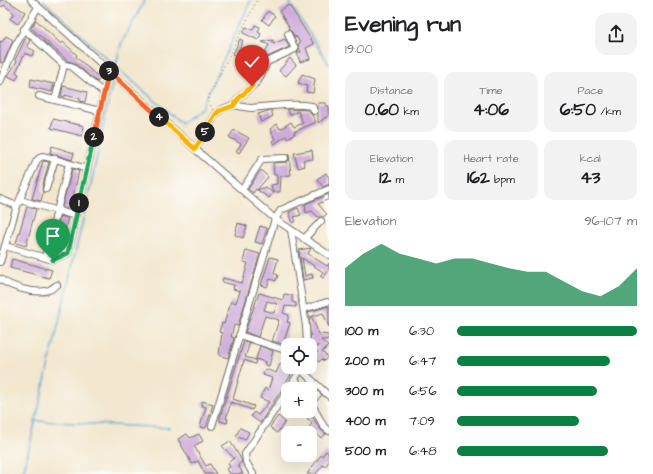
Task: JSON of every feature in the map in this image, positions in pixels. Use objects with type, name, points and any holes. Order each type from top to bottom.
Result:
[{"type":"street","points":[[30,0],[275,219],[329,255]]},
{"type":"street","points":[[0,80],[24,29],[38,7]]},
{"type":"street","points":[[24,29],[64,65],[71,66],[104,93]]},
{"type":"street","points":[[233,106],[239,98],[258,81],[267,62],[295,49],[288,34]]},
{"type":"street","points":[[55,100],[64,65]]},
{"type":"street","points":[[3,250],[53,260],[68,253],[104,93],[112,74]]},
{"type":"street","points":[[39,96],[100,111]]},
{"type":"street","points":[[195,149],[216,114],[219,111],[233,106],[251,108],[274,105],[304,105],[312,106],[314,111]]},
{"type":"street","points":[[0,262],[17,206],[39,158],[42,156],[87,169]]},
{"type":"street","points":[[242,190],[262,159],[285,158]]},
{"type":"street","points":[[46,189],[55,159]]},
{"type":"street","points":[[45,258],[70,164]]},
{"type":"street","points":[[212,426],[275,219],[281,210],[329,189]]},
{"type":"street","points":[[0,199],[17,206]]},
{"type":"street","points":[[20,200],[76,216]]},
{"type":"street","points":[[304,239],[321,221]]},
{"type":"street","points":[[291,230],[304,309],[306,338]]},
{"type":"street","points":[[0,279],[14,286],[32,290],[50,290],[57,285]]},
{"type":"street","points":[[304,309],[327,302]]},
{"type":"street","points":[[239,335],[281,349]]},
{"type":"street","points":[[293,382],[298,374]]},
{"type":"street","points":[[307,374],[329,396]]},
{"type":"street","points":[[253,474],[246,462],[245,454],[281,400]]},
{"type":"street","points":[[317,414],[324,427],[329,431]]},
{"type":"path","points":[[216,114],[209,102],[209,96],[257,0]]},
{"type":"building","points":[[0,0],[6,0],[25,12],[18,24],[10,19],[14,13],[4,5],[2,7],[0,5]]},
{"type":"building","points":[[289,5],[314,44],[306,48],[310,59],[300,62],[297,53],[301,52],[298,44],[300,43],[296,36],[295,38],[292,32],[288,30],[289,27],[279,11]]},
{"type":"building","points":[[268,11],[275,16],[269,25],[262,20]]},
{"type":"building","points":[[36,20],[61,44],[63,42],[77,55],[76,57],[96,75],[98,73],[102,76],[97,82],[74,63],[68,61],[31,28]]},
{"type":"building","points":[[255,25],[260,27],[258,32],[261,34],[258,40],[243,33],[246,27],[253,30]]},
{"type":"building","points":[[6,36],[13,40],[3,63],[0,62],[0,41],[2,42]]},
{"type":"building","points":[[26,37],[30,40],[27,47],[35,51],[32,56],[25,53],[16,72],[19,74],[16,80],[8,76],[17,61],[15,60]]},
{"type":"building","points":[[240,39],[243,41],[238,51],[253,53],[255,49],[260,52],[258,57],[264,59],[259,68],[256,67],[254,73],[250,71],[252,66],[249,64],[249,60],[240,59],[240,57],[233,54]]},
{"type":"building","points":[[285,39],[289,47],[267,57],[265,52],[269,45],[262,42],[273,40],[273,44]]},
{"type":"building","points":[[290,58],[296,65],[286,76],[279,71]]},
{"type":"building","points":[[302,74],[315,79],[313,93],[306,92],[307,86],[298,83]]},
{"type":"building","points":[[31,79],[54,84],[52,92],[30,87]]},
{"type":"building","points":[[63,86],[87,92],[85,102],[65,95],[65,97],[61,96]]},
{"type":"building","points":[[318,103],[326,103],[326,106],[329,106],[329,115],[318,123]]},
{"type":"building","points":[[287,109],[309,110],[316,122],[294,132],[295,134],[287,138],[286,136],[274,144],[272,141],[275,139],[270,129],[277,124],[280,129],[291,122],[294,127],[303,123],[298,111],[290,115]]},
{"type":"building","points":[[271,110],[273,116],[261,122],[258,114]]},
{"type":"building","points":[[53,119],[84,126],[82,136],[51,128]]},
{"type":"building","points":[[234,130],[249,138],[239,153],[236,151],[241,144],[229,137]]},
{"type":"building","points":[[52,146],[74,153],[72,160],[50,153]]},
{"type":"building","points":[[312,150],[313,159],[303,160],[305,166],[298,168],[294,153]]},
{"type":"building","points":[[289,154],[291,175],[281,176],[280,192],[273,192],[271,185],[277,184],[277,175],[274,175],[273,163],[287,162]]},
{"type":"building","points":[[43,161],[49,162],[42,188],[43,193],[41,201],[32,199]]},
{"type":"building","points":[[72,169],[79,171],[70,210],[62,207]]},
{"type":"building","points":[[261,170],[268,177],[257,190],[256,189],[253,193],[248,189]]},
{"type":"building","points":[[326,173],[329,178],[329,184],[323,187],[317,179]]},
{"type":"building","points":[[265,187],[273,193],[269,198],[257,190]]},
{"type":"building","points":[[329,194],[329,199],[318,204],[327,214],[323,217],[318,217],[312,211],[306,213],[305,204]]},
{"type":"building","points":[[27,207],[36,209],[26,246],[16,243]]},
{"type":"building","points":[[298,208],[301,215],[294,217],[296,221],[293,223],[289,212]]},
{"type":"building","points":[[60,216],[68,218],[59,252],[53,255],[50,254]]},
{"type":"building","points":[[238,223],[247,226],[243,238],[235,235]]},
{"type":"building","points":[[260,226],[267,228],[262,244],[255,242]]},
{"type":"building","points":[[311,248],[308,254],[327,266],[329,263],[329,270],[323,278],[320,276],[323,272],[302,258],[305,276],[312,274],[313,278],[303,280],[299,250]]},
{"type":"building","points":[[246,250],[260,254],[238,326],[234,325],[231,337],[234,338],[228,358],[219,355],[222,333],[219,332],[222,323],[224,324],[231,301],[236,303],[240,291],[233,289],[234,285],[222,282],[223,278],[242,283],[248,263],[243,262]]},
{"type":"building","points":[[270,257],[278,259],[274,273],[278,275],[276,281],[270,279],[267,287],[261,285]]},
{"type":"building","points":[[12,259],[52,270],[49,278],[10,268]]},
{"type":"building","points":[[259,293],[283,300],[284,294],[292,295],[292,302],[296,303],[296,307],[285,306],[283,313],[289,315],[287,322],[290,323],[285,338],[281,338],[281,343],[272,341],[279,320],[265,316],[258,337],[245,332]],"holes":[[[267,301],[277,304],[274,313],[264,310]]]},
{"type":"building","points":[[329,306],[329,327],[323,313],[310,317],[308,312]]},
{"type":"building","points":[[309,318],[312,318],[319,334],[329,335],[329,340],[321,340],[328,346],[322,352],[328,357],[324,361],[322,359],[319,362],[317,360],[317,348],[319,346],[317,346],[317,338],[310,338]]},
{"type":"building","points":[[244,341],[250,343],[245,357],[256,360],[255,364],[244,360],[233,399],[254,406],[252,410],[231,402],[226,419],[228,419],[227,423],[220,421],[220,417]]},
{"type":"building","points":[[260,346],[273,351],[269,366],[265,365],[265,362],[256,359]]},
{"type":"building","points":[[280,364],[281,374],[291,375],[286,382],[281,382],[281,390],[260,423],[251,416],[254,412],[258,415],[269,402],[260,398],[265,388],[268,390],[272,378],[263,375],[265,369],[276,373]]},
{"type":"building","points":[[317,390],[322,395],[317,401]]},
{"type":"building","points":[[202,401],[213,404],[206,428],[200,427],[206,407],[201,406]]},
{"type":"building","points":[[278,416],[285,422],[277,433],[270,427]]},
{"type":"building","points":[[307,418],[313,418],[320,429],[326,434],[321,438],[317,434],[317,426],[310,426],[312,424]]},
{"type":"building","points":[[240,428],[249,432],[245,440],[236,436]]},
{"type":"building","points":[[187,434],[190,438],[199,434],[203,441],[194,446],[206,466],[210,464],[216,474],[205,474],[198,461],[192,464],[178,439]]},
{"type":"building","points":[[230,441],[241,459],[242,462],[238,465],[243,474],[230,474],[227,469],[230,467],[228,463],[234,458],[222,446]]},
{"type":"building","points":[[326,451],[329,454],[329,461],[325,467],[323,465],[316,474],[307,474],[321,455],[322,456]]},
{"type":"waterway","points":[[43,0],[116,67],[181,123],[201,108],[251,0]]},
{"type":"waterway","points":[[114,73],[121,44],[145,0]]},
{"type":"waterway","points":[[288,0],[329,64]]},
{"type":"waterway","points":[[23,474],[86,207],[114,77]]},
{"type":"waterway","points":[[37,421],[169,428]]},
{"type":"route","points":[[53,260],[58,259],[68,253],[109,71],[195,149],[216,114],[219,111],[233,106],[252,86]]}]
